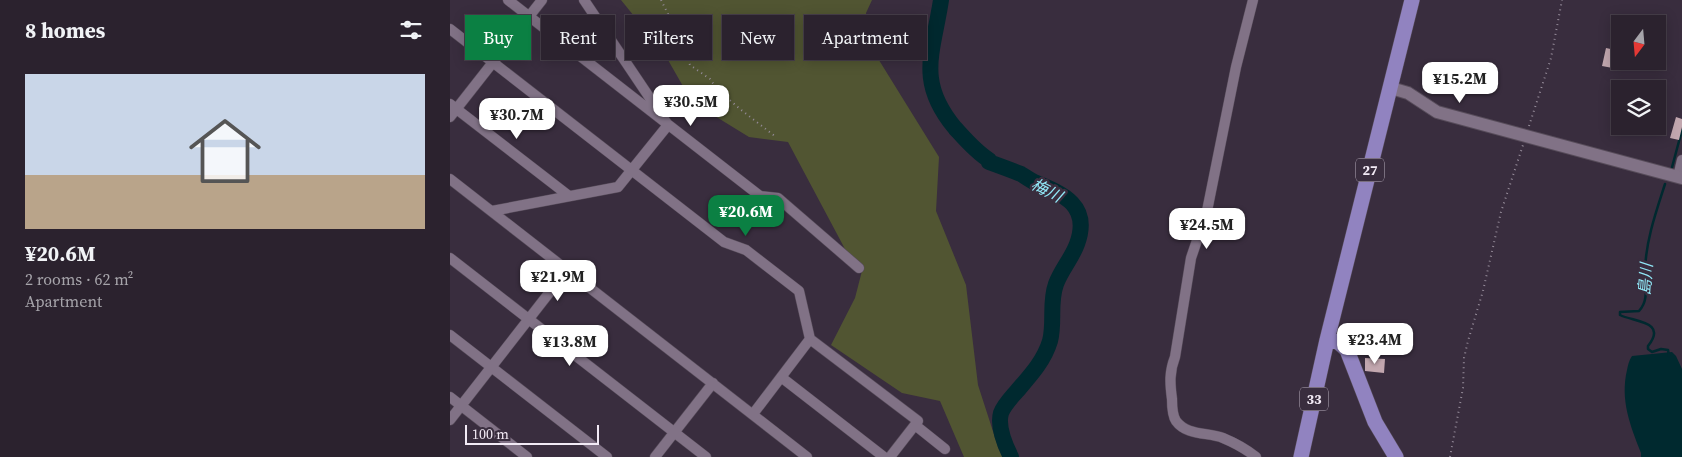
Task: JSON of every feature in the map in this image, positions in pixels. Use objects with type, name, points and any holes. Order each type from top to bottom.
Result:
[{"type":"main road","name":"27","points":[[1327,340],[1412,0]]},
{"type":"main road","name":"33","points":[[1301,457],[1327,340]]},
{"type":"main road","points":[[1327,340],[1338,342],[1347,350],[1375,422],[1396,457]]},
{"type":"street","points":[[508,0],[528,15]]},
{"type":"street","points":[[530,15],[542,0]]},
{"type":"street","points":[[584,0],[668,125]]},
{"type":"street","points":[[1253,0],[1236,67],[1207,211],[1191,258],[1175,357],[1170,369],[1170,383],[1176,421],[1184,429],[1221,437],[1243,447],[1256,457]]},
{"type":"street","points":[[531,18],[760,196],[778,198],[859,268]]},
{"type":"street","points":[[450,29],[724,242],[746,250],[799,291],[810,339],[918,422],[890,457]]},
{"type":"street","points":[[493,62],[452,110],[569,196]]},
{"type":"street","points":[[1391,88],[1408,92],[1437,112],[1680,178],[1682,160]]},
{"type":"street","points":[[492,211],[618,187],[668,125]]},
{"type":"street","points":[[450,179],[807,457]]},
{"type":"street","points":[[450,258],[706,457]]},
{"type":"street","points":[[450,420],[567,270]]},
{"type":"street","points":[[450,335],[607,457]]},
{"type":"street","points":[[753,414],[810,339]]},
{"type":"street","points":[[781,378],[884,457]]},
{"type":"street","points":[[655,457],[713,383]]},
{"type":"street","points":[[450,397],[527,457]]},
{"type":"street","points":[[915,425],[945,449]]},
{"type":"path","points":[[660,0],[675,28],[690,65],[710,79],[740,109],[776,137]]},
{"type":"path","points":[[1450,457],[1463,388],[1464,358],[1468,341],[1483,291],[1501,212],[1551,58],[1562,0]]},
{"type":"shaded area","points":[[621,0],[872,0],[866,15],[804,15],[804,60],[879,60],[939,157],[936,211],[966,285],[978,385],[1003,457],[964,457],[940,401],[902,393],[831,345],[855,298],[863,267],[845,249],[788,142],[749,137],[692,102],[668,60],[712,60],[712,15],[633,15]]},
{"type":"shaded area","points":[[1672,352],[1682,369],[1682,457],[1641,457],[1625,402],[1625,381],[1629,363],[1632,356]]},
{"type":"building","points":[[1606,48],[1611,49],[1611,68],[1602,66]]},
{"type":"building","points":[[1676,117],[1682,119],[1679,140],[1670,138]]},
{"type":"building","points":[[1365,358],[1385,359],[1384,373],[1365,371]]},
{"type":"waterway","name":"梅川","points":[[941,0],[930,66],[935,96],[943,111],[963,137],[989,162],[1021,174],[1055,191],[1072,203],[1080,220],[1077,244],[1058,279],[1054,291],[1050,341],[1036,368],[1001,413],[1001,430],[1011,457]]},
{"type":"waterway","name":"島川","points":[[1671,171],[1682,130]]},
{"type":"waterway","name":"島川","points":[[1665,184],[1647,248],[1644,302],[1639,311],[1620,312],[1620,315],[1652,327],[1654,332],[1653,338],[1648,349],[1652,352],[1661,349],[1668,350],[1669,356]]}]
